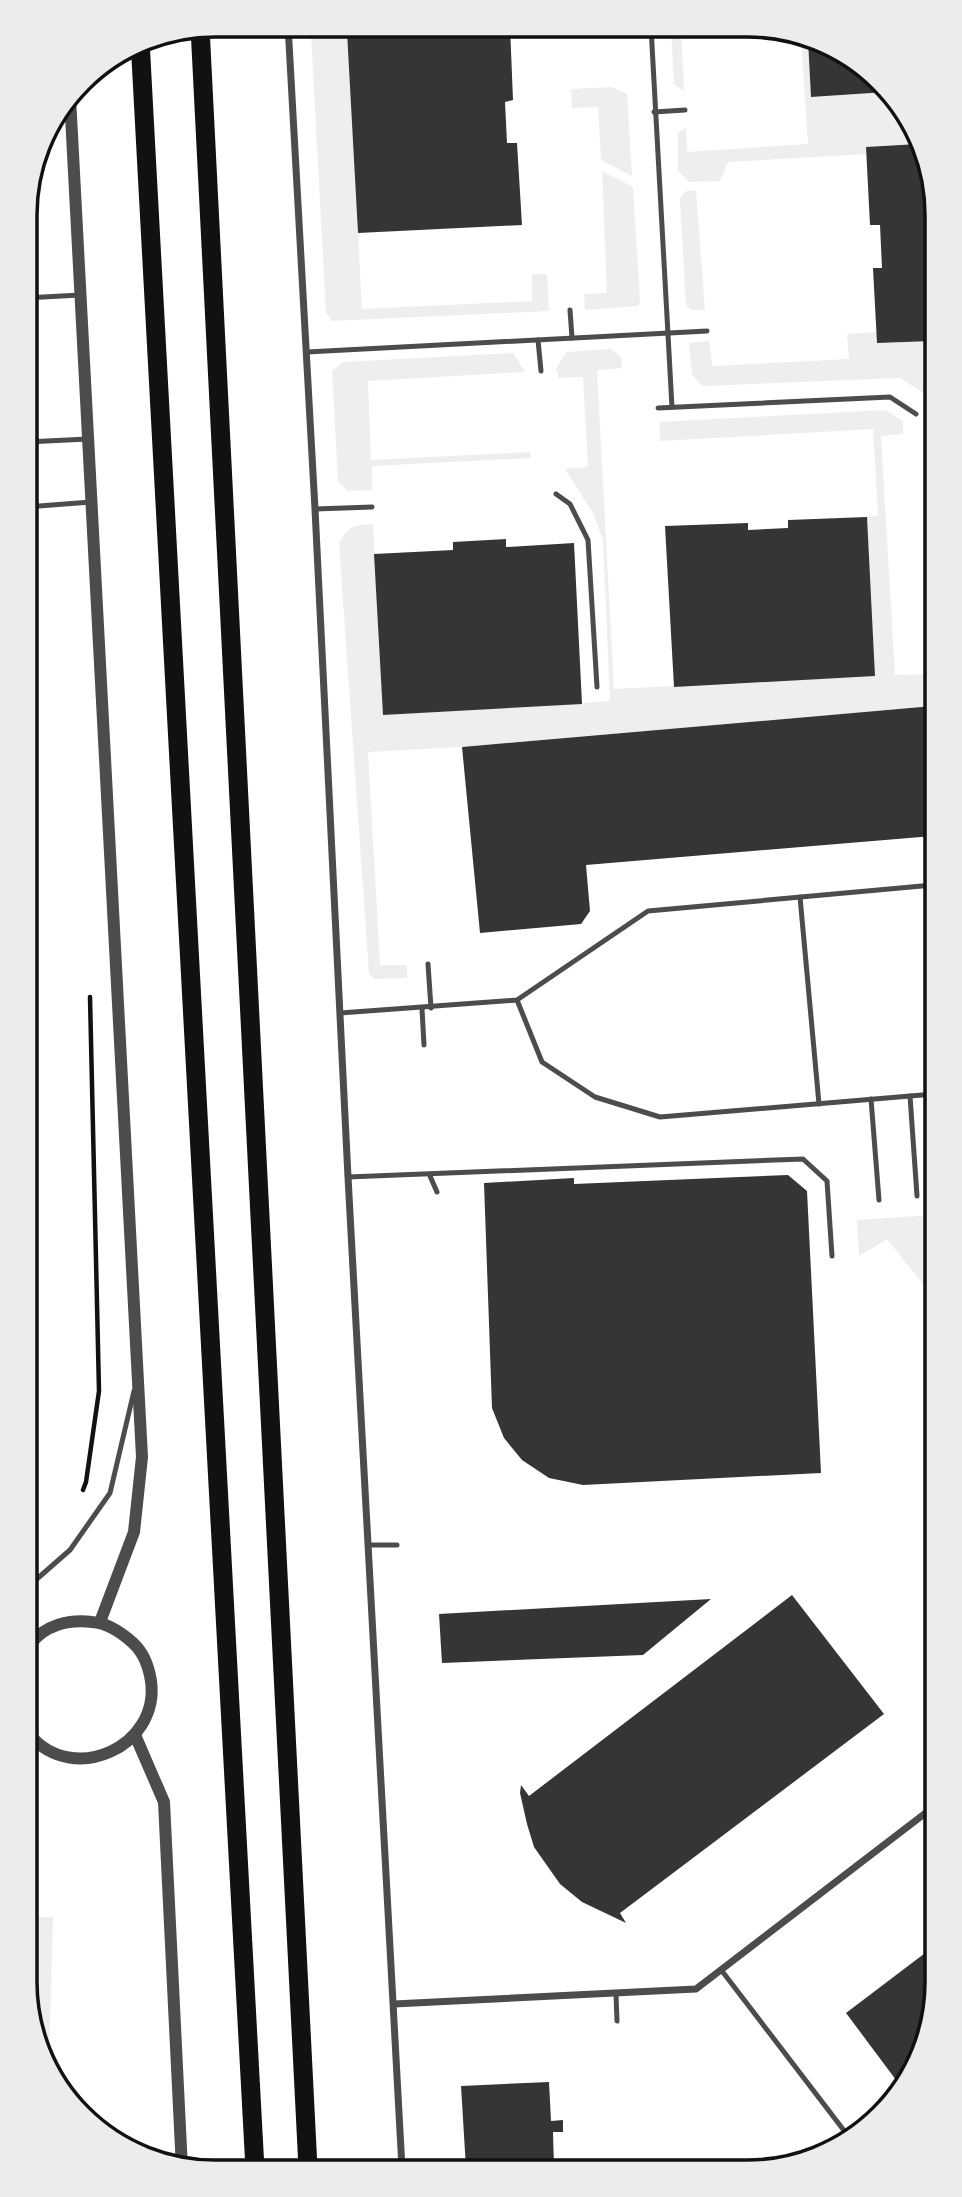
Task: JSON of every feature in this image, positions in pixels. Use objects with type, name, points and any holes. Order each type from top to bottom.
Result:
[{"type":"highway","points":[[201,38],[308,2160]]},
{"type":"highway","points":[[140,53],[254,2160]]},
{"type":"street","points":[[289,37],[316,509],[348,1177],[402,2160]]},
{"type":"street","points":[[70,111],[142,1457],[134,1532],[100,1622]]},
{"type":"street","points":[[37,1636],[54,1625],[77,1620],[100,1622],[122,1632],[138,1648],[149,1669],[152,1692],[147,1715],[135,1735],[119,1749],[98,1758],[76,1759],[55,1754],[37,1745]]},
{"type":"street","points":[[135,1735],[164,1802],[181,2157]]},
{"type":"street","points":[[394,2004],[696,1989],[925,1814]]},
{"type":"lane","points":[[651,37],[671,407]]},
{"type":"lane","points":[[654,112],[685,110]]},
{"type":"lane","points":[[37,297],[80,295]]},
{"type":"lane","points":[[570,310],[572,338]]},
{"type":"lane","points":[[307,352],[707,331]]},
{"type":"lane","points":[[538,340],[541,372]]},
{"type":"lane","points":[[658,408],[890,397],[916,414]]},
{"type":"lane","points":[[37,441],[88,439]]},
{"type":"lane","points":[[556,495],[570,504],[589,540],[597,687]]},
{"type":"lane","points":[[37,507],[91,502]]},
{"type":"lane","points":[[316,509],[372,507]]},
{"type":"lane","points":[[340,1013],[517,1000],[648,911],[925,886]]},
{"type":"lane","points":[[800,897],[820,1104]]},
{"type":"lane","points":[[428,964],[431,1008]]},
{"type":"lane","points":[[517,1000],[542,1062],[595,1097],[660,1117],[925,1095]]},
{"type":"lane","points":[[422,1009],[424,1045]]},
{"type":"lane","points":[[910,1096],[917,1196]]},
{"type":"lane","points":[[871,1099],[879,1199]]},
{"type":"lane","points":[[348,1177],[430,1176],[803,1159],[827,1181],[832,1256]]},
{"type":"lane","points":[[430,1176],[437,1192]]},
{"type":"lane","points":[[37,1580],[70,1550],[110,1493],[138,1375]]},
{"type":"lane","points":[[368,1545],[397,1545]]},
{"type":"lane","points":[[722,1971],[843,2132]]},
{"type":"lane","points":[[616,1994],[617,2021]]},
{"type":"path","points":[[81,1494],[86,1482],[99,1391],[90,993]]},
{"type":"shaded area","points":[[311,37],[347,37],[362,309],[532,301],[532,274],[547,274],[549,311],[332,321],[326,313]]},
{"type":"shaded area","points":[[672,37],[681,37],[684,91],[674,84]]},
{"type":"shaded area","points":[[802,45],[808,47],[811,97],[877,93],[889,106],[911,144],[867,147],[866,154],[728,162],[720,181],[689,182],[678,171],[678,133],[686,127],[687,152],[808,144]]},
{"type":"shaded area","points":[[611,87],[627,94],[632,176],[601,160],[598,107],[572,108],[571,89]]},
{"type":"shaded area","points":[[602,171],[633,187],[640,301],[638,306],[585,310],[584,294],[607,293]]},
{"type":"shaded area","points":[[696,190],[705,310],[692,310],[686,306],[680,199],[686,191]]},
{"type":"shaded area","points":[[877,332],[878,343],[925,341],[925,394],[900,378],[703,386],[692,375],[689,343],[709,341],[712,366],[849,359],[847,334]]},
{"type":"shaded area","points":[[611,349],[621,357],[622,368],[597,370],[614,689],[875,676],[867,517],[878,515],[873,429],[660,441],[659,422],[885,410],[903,421],[903,434],[881,436],[895,675],[925,674],[925,707],[462,747],[368,752],[380,965],[407,965],[407,978],[375,979],[369,974],[339,543],[352,528],[373,524],[383,715],[610,701],[603,540],[594,515],[565,469],[588,467],[583,377],[558,378],[558,371],[555,371],[566,352]]},
{"type":"shaded area","points":[[513,353],[525,372],[368,381],[371,460],[530,452],[531,458],[372,466],[372,490],[348,491],[338,482],[332,371],[343,362]]},
{"type":"shaded area","points":[[925,1216],[925,1286],[887,1239],[859,1256],[857,1220]]},
{"type":"shaded area","points":[[37,1917],[53,1917],[49,2049],[38,2006]]},
{"type":"building","points":[[347,37],[510,37],[513,100],[505,102],[507,143],[517,143],[522,225],[358,233]]},
{"type":"building","points":[[808,47],[846,67],[877,93],[811,97]]},
{"type":"building","points":[[911,144],[919,168],[925,214],[925,341],[877,343],[873,268],[882,268],[880,225],[870,225],[866,147]]},
{"type":"building","points":[[867,517],[875,676],[674,687],[665,526],[748,523],[748,530],[788,528],[788,520]]},
{"type":"building","points":[[506,539],[506,547],[574,543],[582,704],[383,715],[374,554],[453,550],[453,542]]},
{"type":"building","points":[[925,707],[925,837],[586,865],[590,911],[581,924],[480,933],[462,747]]},
{"type":"building","points":[[788,1175],[807,1191],[821,1473],[583,1485],[549,1478],[522,1460],[504,1438],[492,1408],[484,1183],[574,1178],[574,1184]]},
{"type":"building","points":[[792,1595],[884,1714],[620,1913],[626,1923],[582,1902],[560,1884],[534,1847],[520,1793],[521,1785],[529,1796]]},
{"type":"building","points":[[711,1599],[643,1655],[442,1663],[439,1614]]},
{"type":"building","points":[[925,1953],[922,2017],[912,2051],[896,2080],[846,2013]]},
{"type":"building","points":[[549,2082],[551,2121],[563,2120],[563,2132],[553,2132],[554,2160],[466,2160],[461,2086]]}]
